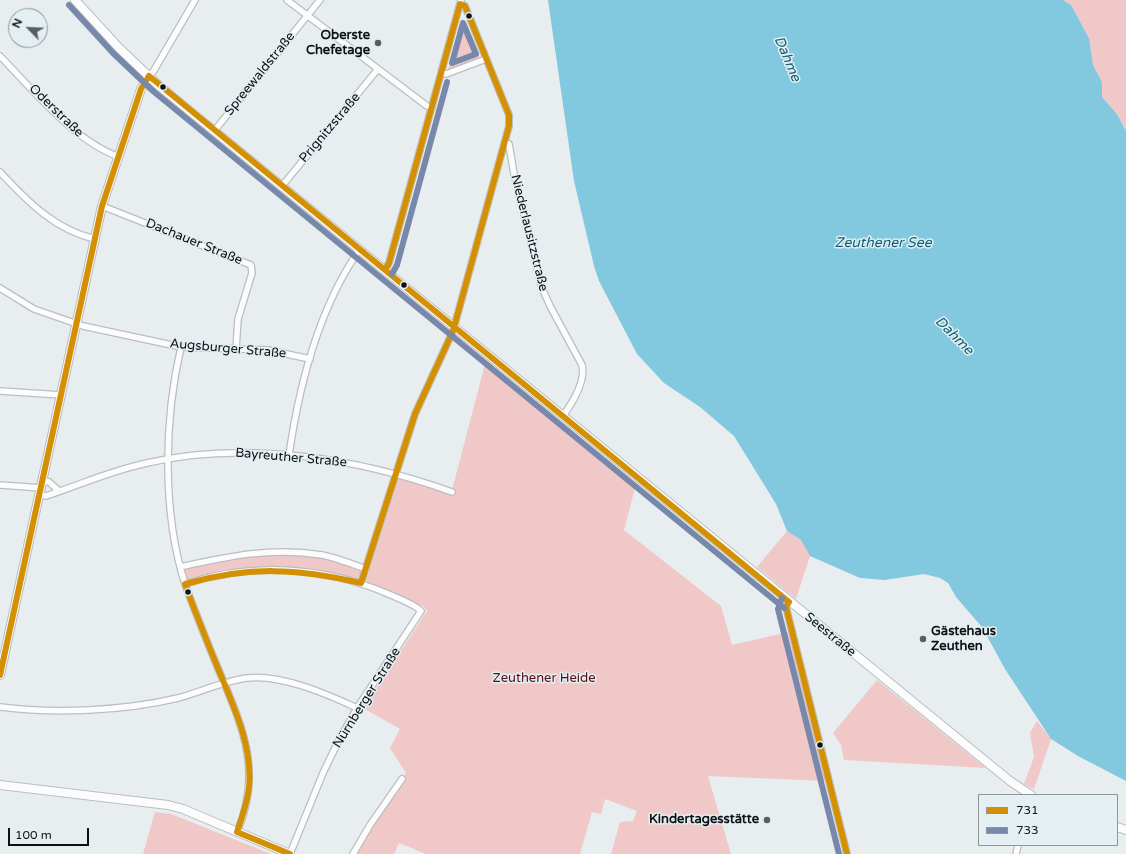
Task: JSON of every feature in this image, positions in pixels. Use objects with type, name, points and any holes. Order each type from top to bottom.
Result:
[{"type":"main road","name":"Seestraße","points":[[75,0],[109,38],[149,76],[789,602],[1010,781],[1030,794]]},
{"type":"main road","points":[[0,675],[42,488],[102,206],[141,89],[149,76]]},
{"type":"main road","points":[[0,785],[158,804],[183,809],[290,854]]},
{"type":"street","points":[[149,76],[153,72],[195,0]]},
{"type":"street","points":[[287,0],[427,106],[432,108]]},
{"type":"street","name":"Spreewaldstraße","points":[[215,130],[320,0]]},
{"type":"street","points":[[185,584],[230,573],[277,569],[307,571],[362,583],[415,414],[454,326],[509,126],[509,115],[465,6],[460,2],[442,73],[390,258],[385,270]]},
{"type":"street","name":"Oderstraße","points":[[0,56],[81,137],[102,150],[119,157]]},
{"type":"street","points":[[442,73],[446,74],[486,59]]},
{"type":"street","name":"Prignitzstraße","points":[[282,186],[378,69]]},
{"type":"street","name":"Niederlausitzstraße","points":[[505,143],[509,144],[514,174],[542,288],[546,299],[582,365],[584,372],[574,398],[564,416]]},
{"type":"street","points":[[0,172],[44,215],[62,226],[95,239]]},
{"type":"street","name":"Dachauer Straße","points":[[102,206],[249,264],[252,268],[252,273],[238,319],[236,349]]},
{"type":"street","points":[[289,455],[295,417],[310,359],[326,315],[360,249]]},
{"type":"street","name":"Augsburger Straße","points":[[0,288],[34,309],[76,324],[181,347],[268,350],[310,359]]},
{"type":"street","points":[[181,347],[173,390],[170,458],[171,503],[180,567],[185,584],[243,732],[249,760],[245,809],[237,832]]},
{"type":"street","points":[[0,391],[61,395]]},
{"type":"street","name":"Bayreuther Straße","points":[[42,488],[46,496],[146,463],[170,458],[234,453],[289,455],[353,463],[417,480],[452,492]]},
{"type":"street","points":[[0,485],[42,488],[49,482],[60,491]]},
{"type":"street","points":[[180,567],[246,553],[272,552],[323,556],[366,569]]},
{"type":"street","name":"Nürnberger Straße","points":[[290,854],[323,773],[357,708],[422,611],[396,597],[362,583]]},
{"type":"street","points":[[789,602],[786,606],[847,854]]},
{"type":"street","points":[[0,707],[39,710],[117,708],[176,699],[224,683],[248,678],[279,680],[320,693],[357,708]]},
{"type":"street","points":[[354,854],[370,825],[402,779]]},
{"type":"green space","points":[[1063,0],[1126,0],[1126,131],[1117,114],[1102,97],[1102,82],[1093,65],[1089,38],[1071,5]]},
{"type":"green space","points":[[462,19],[480,59],[448,70]]},
{"type":"green space","name":"Zeuthener Heide","points":[[486,360],[636,484],[624,530],[721,606],[732,645],[788,632],[826,781],[708,776],[731,854],[611,854],[620,822],[633,821],[637,811],[605,799],[601,814],[592,812],[580,854],[426,854],[399,843],[394,854],[356,854],[406,773],[390,748],[400,729],[363,708],[427,611],[423,606],[366,581],[399,477],[451,494]]},
{"type":"green space","points":[[787,531],[801,540],[810,556],[796,599],[757,567]]},
{"type":"green space","points":[[278,554],[324,558],[362,570],[362,576],[359,579],[321,571],[256,567],[187,580],[184,569],[231,557]]},
{"type":"green space","points":[[877,680],[986,768],[844,760],[841,745],[833,733]]},
{"type":"green space","points":[[1037,721],[1051,739],[1034,789],[1024,784],[1034,757],[1030,733]]},
{"type":"green space","points":[[155,812],[171,814],[271,854],[143,854]]},
{"type":"water","name":"Zeuthener See","points":[[548,0],[1063,0],[1071,5],[1089,38],[1093,65],[1102,82],[1102,97],[1117,114],[1126,131],[1126,781],[1078,756],[1051,739],[1005,669],[982,627],[956,597],[948,583],[940,578],[924,574],[885,580],[860,578],[810,556],[801,540],[787,531],[776,504],[734,436],[700,407],[664,383],[637,354],[599,281],[594,266],[574,181]]},
{"type":"transit line","name":"731","points":[[290,854],[237,832],[246,805],[249,788],[248,756],[245,741],[235,710],[185,584],[230,574],[273,571],[316,574],[361,583],[415,414],[453,331],[509,126],[509,115],[465,6],[460,4],[389,263],[385,270]]},
{"type":"transit line","name":"733","points":[[69,5],[113,53],[153,91],[784,608]]},
{"type":"transit line","name":"733","points":[[463,23],[476,54],[452,63],[463,23]]},
{"type":"transit line","name":"731","points":[[149,76],[789,602]]},
{"type":"transit line","name":"731","points":[[0,675],[102,206],[141,89],[149,76]]},
{"type":"transit line","name":"733","points":[[392,274],[397,265],[447,82]]},
{"type":"transit line","name":"733","points":[[782,598],[778,609],[839,854]]},
{"type":"transit line","name":"731","points":[[789,602],[786,607],[847,854]]},
{"type":"place","name":"Oberste Chefetage","points":[[378,43]]},
{"type":"place","name":"Gästehaus Zeuthen","points":[[923,639]]},
{"type":"place","name":"Kindertagesstätte","points":[[767,820]]},
{"type":"water label","name":"Dahme","points":[[787,59]]},
{"type":"water label","name":"Dahme","points":[[954,336]]}]
